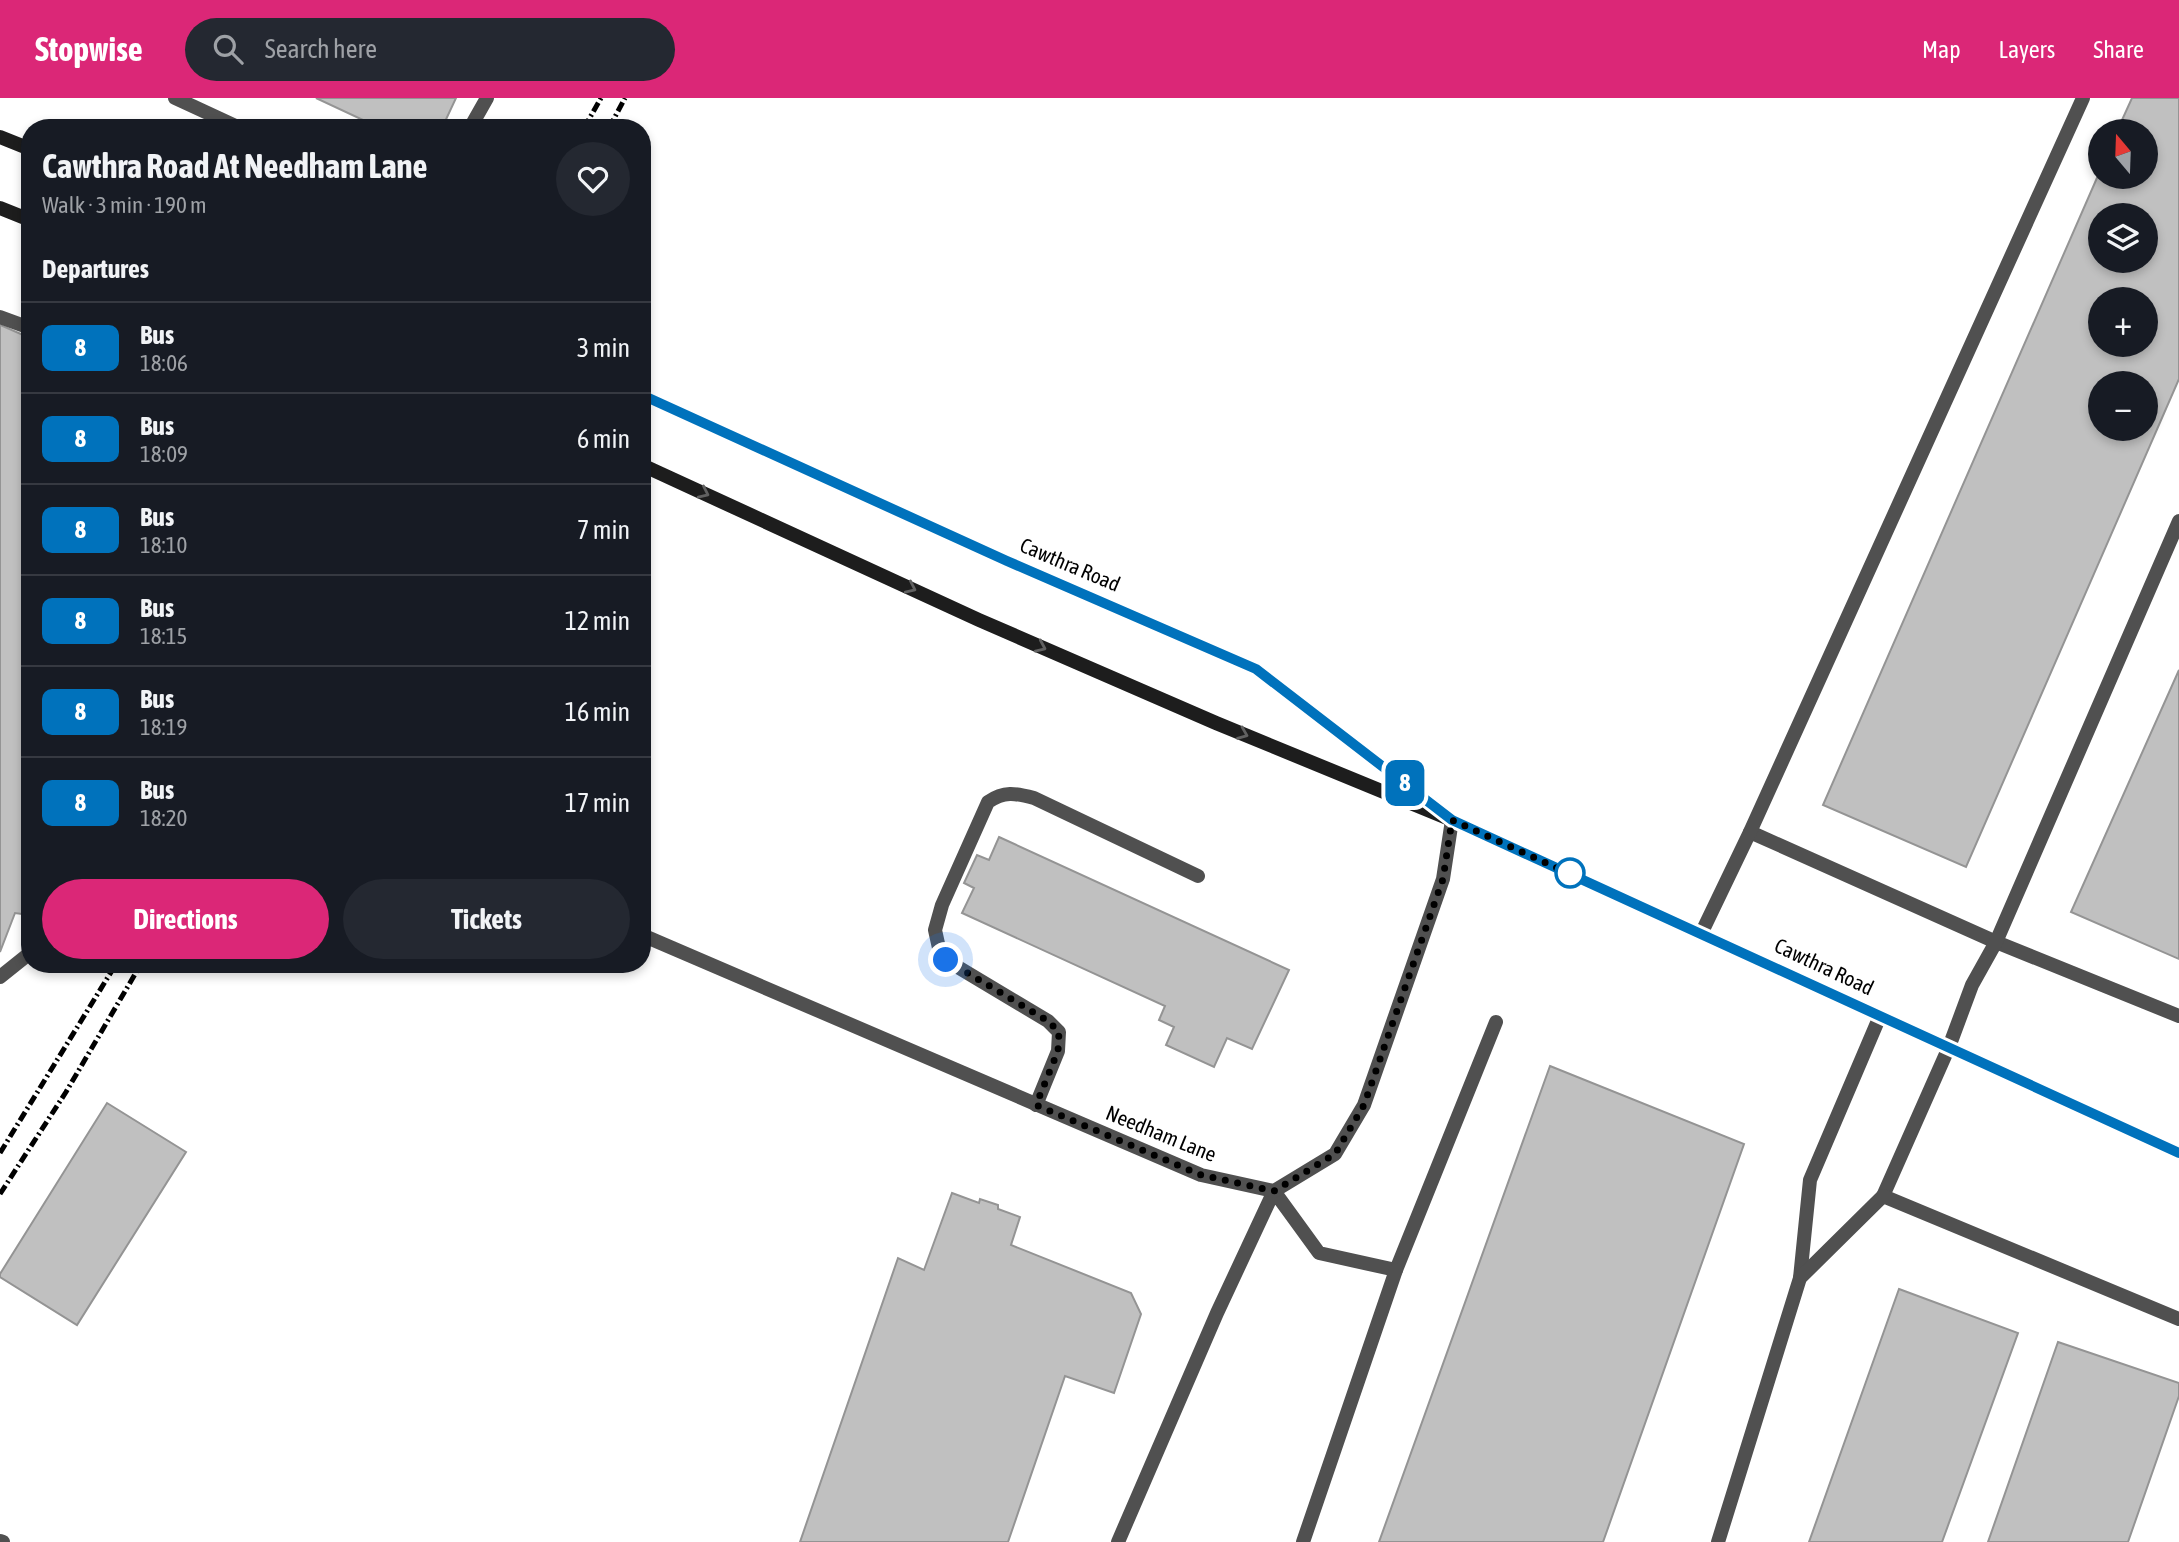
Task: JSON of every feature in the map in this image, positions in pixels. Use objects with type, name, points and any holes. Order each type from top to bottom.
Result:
[{"type":"main road","points":[[0,137],[21,145]]},
{"type":"main road","points":[[0,208],[21,216]]},
{"type":"main road","name":"Cawthra Road","points":[[651,399],[1007,561],[1256,669],[1452,820]]},
{"type":"main road","name":"Cawthra Road","points":[[651,469],[979,620],[1216,723],[1452,820],[2179,1153]]},
{"type":"street","points":[[175,98],[220,119]]},
{"type":"street","points":[[475,119],[486,98]]},
{"type":"street","points":[[1701,934],[1750,832],[2083,98]]},
{"type":"street","points":[[0,317],[21,325]]},
{"type":"street","points":[[1800,1278],[1883,1196],[1949,1047],[1972,985],[1996,943],[2179,521]]},
{"type":"street","points":[[1036,1105],[1058,1051],[1059,1032],[1048,1021],[946,960],[939,948],[935,930],[942,905],[988,802],[999,794],[1013,793],[1034,798],[1198,876]]},
{"type":"street","points":[[1118,1542],[1217,1313],[1274,1191],[1335,1154],[1364,1105],[1443,879],[1452,820]]},
{"type":"street","points":[[1750,832],[1996,943],[2179,1016]]},
{"type":"street","name":"Needham Lane","points":[[651,939],[1201,1175],[1274,1191]]},
{"type":"street","points":[[0,977],[21,960]]},
{"type":"street","points":[[1718,1542],[1800,1278],[1810,1180],[1880,1016]]},
{"type":"street","points":[[1303,1542],[1396,1270],[1496,1022]]},
{"type":"street","points":[[1274,1191],[1319,1253],[1396,1270]]},
{"type":"street","points":[[1883,1196],[2179,1319]]},
{"type":"building","points":[[316,98],[456,98],[446,119],[361,119]]},
{"type":"building","points":[[2132,98],[2179,98],[2179,379],[2158,427],[2158,371],[2088,371],[2088,441],[2152,441],[1966,867],[1823,805],[2092,189],[2158,189],[2158,119],[2122,119]]},
{"type":"building","points":[[0,325],[21,334],[21,914],[15,913],[0,952]]},
{"type":"building","points":[[2179,670],[2179,959],[2071,912]]},
{"type":"building","points":[[999,837],[1289,970],[1252,1049],[1227,1038],[1214,1067],[1166,1045],[1174,1027],[1159,1020],[1165,1006],[962,913],[974,888],[964,883],[977,855],[989,860]]},
{"type":"building","points":[[1550,1066],[1744,1144],[1603,1542],[1379,1542]]},
{"type":"building","points":[[107,1103],[186,1152],[77,1325],[0,1277],[0,1274]]},
{"type":"building","points":[[952,1193],[979,1203],[980,1199],[998,1205],[998,1209],[1020,1217],[1011,1245],[1131,1293],[1141,1314],[1114,1393],[1065,1376],[1008,1542],[800,1542],[898,1258],[924,1270]]},
{"type":"building","points":[[1899,1289],[2018,1333],[1942,1542],[1809,1542]]},
{"type":"building","points":[[2058,1342],[2179,1383],[2179,1396],[2128,1542],[1988,1542]]},
{"type":"railway","points":[[589,119],[601,98]]},
{"type":"railway","points":[[614,119],[625,98]]},
{"type":"railway","points":[[0,1153],[110,973]]},
{"type":"railway","points":[[0,1194],[66,1092],[136,973]]},
{"type":"bus line","name":"8","points":[[651,399],[1007,561],[1256,669],[1452,820],[2179,1153]]},
{"type":"route","points":[[946,960],[1048,1021],[1059,1032],[1058,1051],[1036,1105],[1201,1175],[1274,1191],[1335,1154],[1364,1105],[1443,879],[1452,820],[1577,877],[1570,873]]}]
